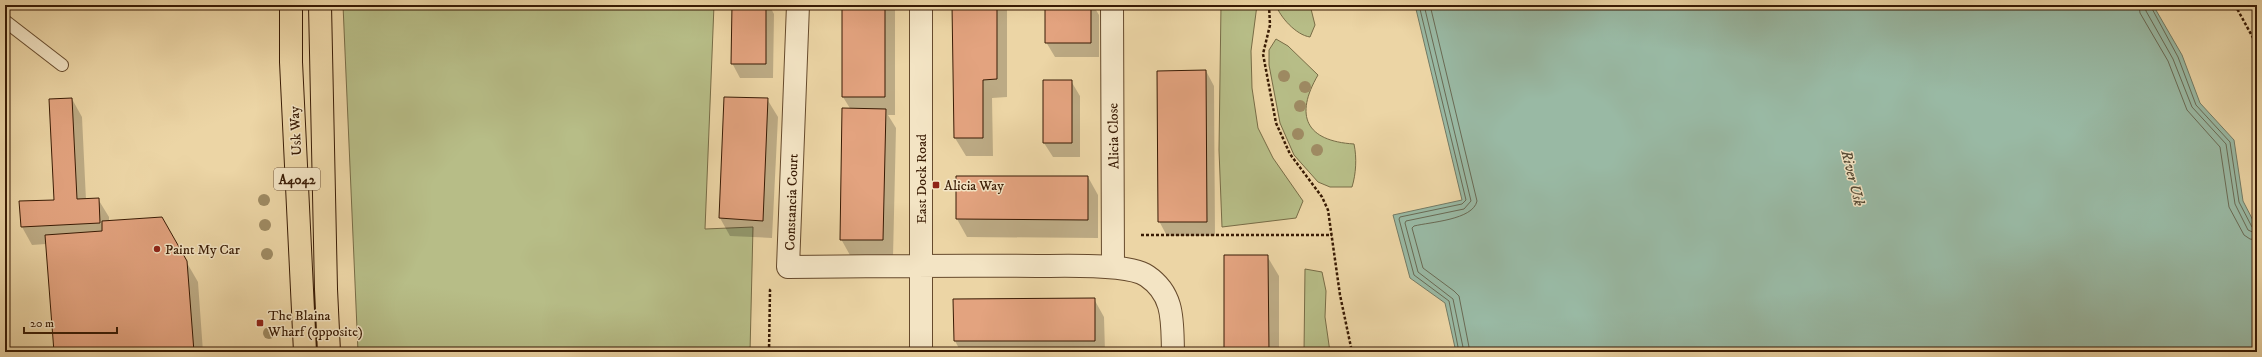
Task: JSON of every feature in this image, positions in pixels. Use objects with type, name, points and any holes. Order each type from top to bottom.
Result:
[{"type":"main road","name":"Usk Way","points":[[291,5],[291,62],[305,352]]},
{"type":"main road","name":"Usk Way","points":[[320,5],[326,289],[329,352]]},
{"type":"street","name":"Constancia Court","points":[[798,5],[788,267],[921,265]]},
{"type":"street","name":"East Dock Road","points":[[921,5],[921,352]]},
{"type":"street","name":"Alicia Close","points":[[1112,5],[1113,267]]},
{"type":"street","points":[[921,265],[1113,267],[1146,275],[1164,290],[1172,316],[1173,352]]},
{"type":"lane","points":[[5,21],[62,64]]},
{"type":"path","points":[[1269,5],[1270,25],[1263,54],[1276,123],[1290,154],[1322,196],[1328,210],[1340,295],[1352,352]]},
{"type":"path","points":[[2235,5],[2257,45]]},
{"type":"path","points":[[1114,235],[1332,235]]},
{"type":"path","points":[[769,352],[770,290],[788,267]]},
{"type":"green space","points":[[343,5],[714,5],[705,229],[753,227],[750,352],[358,352]]},
{"type":"green space","points":[[1221,5],[1257,5],[1251,51],[1252,88],[1258,128],[1273,158],[1303,201],[1296,218],[1222,227],[1219,150]]},
{"type":"green space","points":[[1276,5],[1310,5],[1315,25],[1310,37],[1299,33],[1289,25],[1281,15]]},
{"type":"green space","points":[[1276,39],[1288,46],[1318,75],[1307,103],[1306,114],[1309,124],[1315,132],[1325,138],[1338,142],[1354,144],[1356,166],[1352,187],[1330,187],[1318,182],[1294,155],[1280,123],[1269,65],[1269,50]]},
{"type":"green space","points":[[1305,269],[1322,272],[1326,291],[1325,317],[1330,352],[1304,352]]},
{"type":"water","name":"River Usk","points":[[1415,5],[2153,5],[2182,55],[2200,103],[2234,140],[2243,201],[2257,228],[2257,352],[1456,352],[1445,303],[1410,278],[1393,215],[1462,200]]},
{"type":"building","points":[[732,5],[766,5],[766,64],[731,64]]},
{"type":"building","points":[[842,5],[885,5],[885,97],[842,97]]},
{"type":"building","points":[[952,5],[997,5],[997,79],[983,80],[983,138],[954,138]]},
{"type":"building","points":[[1045,5],[1091,5],[1091,43],[1045,43]]},
{"type":"building","points":[[1206,70],[1207,222],[1158,222],[1157,71]]},
{"type":"building","points":[[1043,80],[1072,80],[1072,143],[1043,143]]},
{"type":"building","points":[[724,97],[768,98],[763,221],[719,218]]},
{"type":"building","points":[[72,98],[77,199],[99,198],[100,223],[21,227],[19,201],[54,200],[49,99]]},
{"type":"building","points":[[842,108],[886,109],[883,240],[840,240]]},
{"type":"building","points":[[956,176],[1088,176],[1088,220],[956,219]]},
{"type":"building","points":[[162,217],[187,261],[194,352],[54,352],[45,235],[102,231],[102,221]]},
{"type":"building","points":[[1224,255],[1268,255],[1269,352],[1224,352]]},
{"type":"building","points":[[1095,298],[1095,341],[954,341],[953,299]]},
{"type":"place","name":"Alicia Way","points":[[936,185]]},
{"type":"place","name":"Paint My Car","points":[[157,249]]},
{"type":"place","name":"The Blaina Wharf (opposite)","points":[[260,323]]}]
